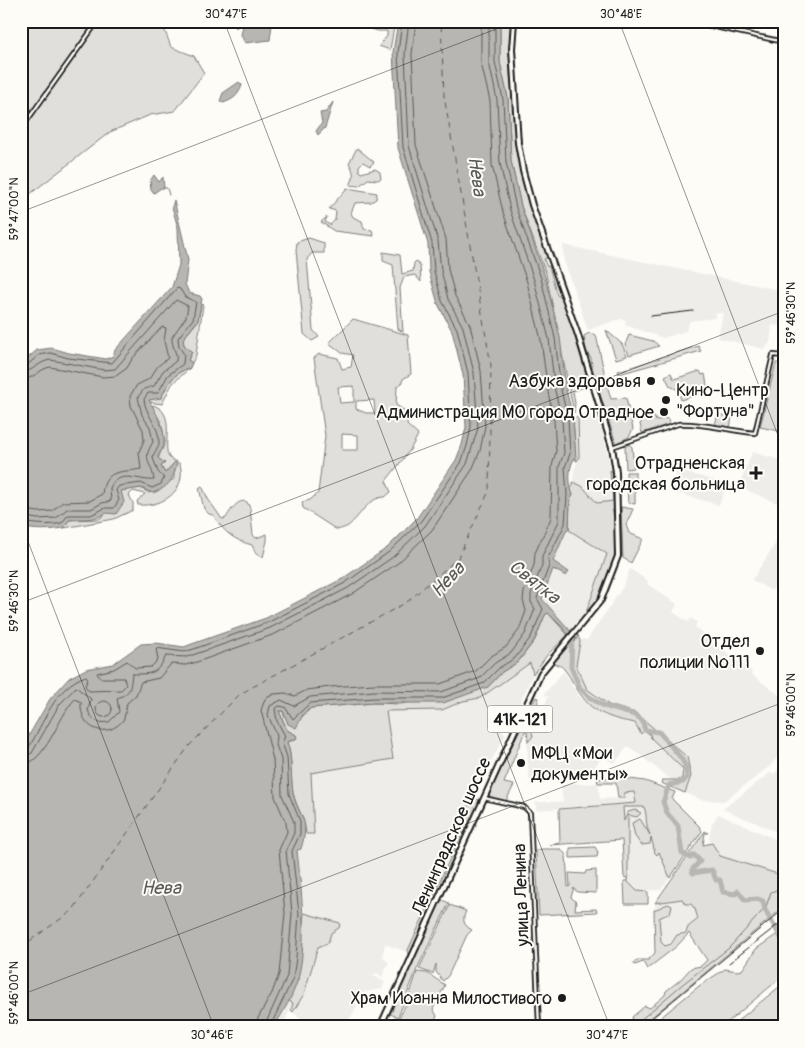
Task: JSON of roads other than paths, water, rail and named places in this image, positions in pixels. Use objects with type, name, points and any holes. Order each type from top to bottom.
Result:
[{"type":"main road","name":"Ленинградское шоссе","points":[[380,1027],[541,672],[601,600],[618,556],[616,478],[612,447],[578,335],[529,195],[519,150],[512,49],[514,21]]},
{"type":"street","points":[[21,129],[98,21]]},
{"type":"street","points":[[687,21],[784,42]]},
{"type":"street","points":[[612,447],[678,424],[687,423],[754,433],[773,355],[784,356]]},
{"type":"street","name":"улица Ленина","points":[[484,798],[524,807],[530,813],[539,1027]]},
{"type":"water","points":[[235,21],[269,21],[272,24],[270,40],[245,43],[241,35],[243,25],[240,23],[236,28]]},
{"type":"water","name":"Нева","points":[[398,21],[500,21],[500,62],[508,98],[511,161],[521,206],[545,277],[560,337],[566,389],[573,418],[576,459],[572,463],[570,472],[573,495],[570,500],[569,530],[567,529],[553,561],[569,572],[566,576],[553,569],[542,599],[576,637],[575,642],[572,642],[563,628],[548,613],[545,615],[535,639],[518,662],[502,672],[488,687],[443,703],[374,703],[311,708],[304,713],[296,728],[288,724],[283,711],[279,711],[287,730],[296,735],[297,738],[287,742],[293,793],[305,830],[301,849],[297,850],[303,914],[301,964],[298,979],[288,1004],[274,1027],[21,1027],[21,749],[50,699],[69,678],[86,669],[113,664],[141,644],[156,643],[184,647],[266,618],[342,579],[387,548],[417,518],[456,460],[462,445],[466,427],[463,375],[452,331],[438,304],[429,272],[428,244],[398,148],[393,52]]},
{"type":"water","points":[[239,82],[242,85],[235,97],[223,103],[220,101],[223,93]]},
{"type":"water","points":[[333,102],[325,128],[318,135],[316,131],[322,123],[320,113],[326,112]]},
{"type":"water","points":[[154,175],[159,182],[163,177],[164,188],[154,193],[151,189],[150,181]]},
{"type":"water","points":[[174,200],[188,260],[185,284],[189,293],[200,296],[202,299],[198,320],[183,339],[184,345],[192,352],[188,360],[192,363],[190,368],[176,375],[161,398],[149,400],[160,420],[163,432],[164,444],[158,458],[165,463],[161,466],[165,473],[175,462],[177,464],[172,479],[163,488],[153,493],[141,488],[121,491],[124,502],[116,514],[106,513],[92,518],[69,520],[64,528],[42,530],[21,527],[21,364],[37,350],[52,348],[69,353],[106,359],[113,356],[115,350],[172,287],[179,265],[178,228],[172,207]]},
{"type":"waterway","points":[[164,188],[167,188],[169,195]]},
{"type":"waterway","points":[[616,452],[619,468]]},
{"type":"waterway","points":[[619,474],[620,501]]},
{"type":"waterway","points":[[621,507],[622,557]]},
{"type":"waterway","name":"Святка","points":[[572,637],[571,667],[580,688],[589,697],[604,706],[635,715],[642,720],[645,730],[659,732],[681,758],[686,767],[687,777],[683,782],[669,785],[663,802],[667,813],[678,826],[682,853],[690,858],[694,855],[700,861],[692,870],[693,873],[712,870],[716,880],[720,880],[723,892],[735,894],[738,891],[745,900],[758,899],[763,901],[765,910],[784,943]]},
{"type":"waterway","points":[[632,1027],[729,948],[766,907],[771,892],[784,887]]},
{"type":"railway","points":[[651,316],[693,311]]},
{"type":"railway","points":[[641,1027],[784,909]]},
{"type":"railway","points":[[729,963],[784,920]]},
{"type":"place","name":"Азбука здоровья","points":[[651,381]]},
{"type":"place","name":"Кино-Центр \"Фортуна\"","points":[[666,400]]},
{"type":"place","name":"Администрация МО город Отрадное","points":[[664,412]]},
{"type":"place","name":"Отрадненская городская больница","points":[[756,473]]},
{"type":"place","name":"Отдел полиции №111","points":[[760,651]]},
{"type":"place","name":"МФЦ «Мои документы»","points":[[521,763]]},
{"type":"place","name":"Храм Иоанна Милостивого","points":[[562,998]]}]
